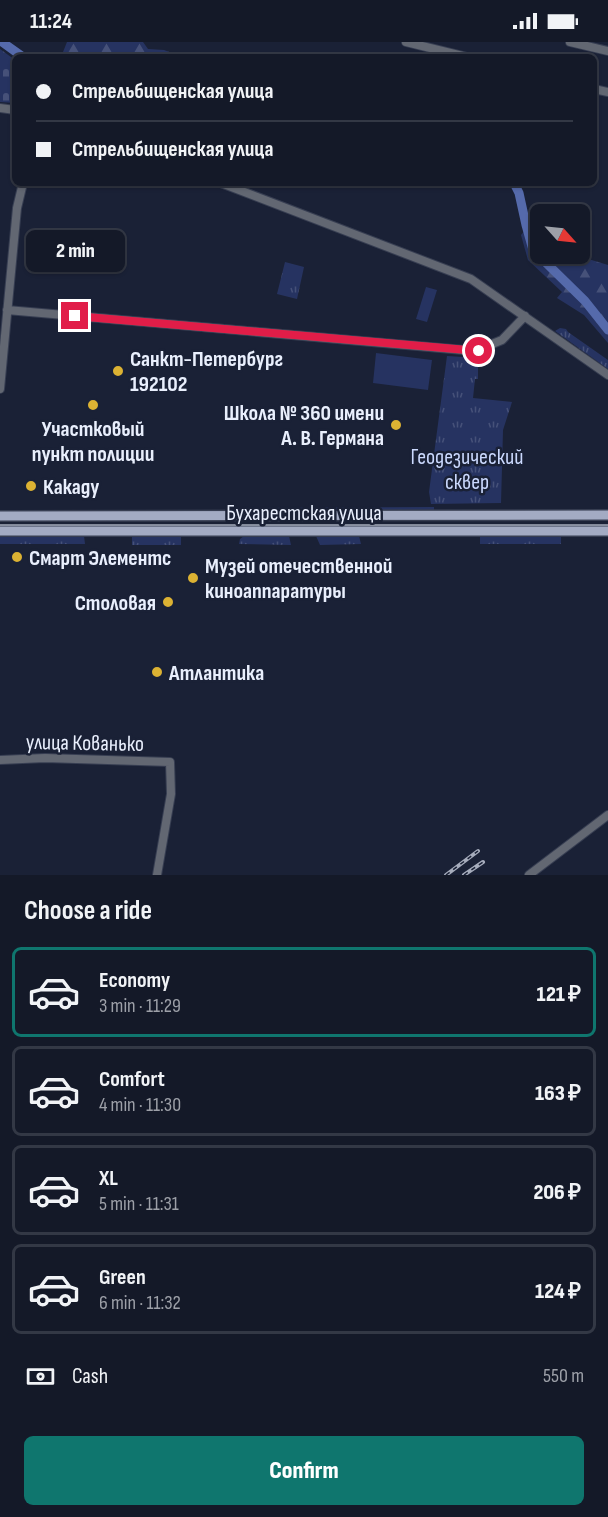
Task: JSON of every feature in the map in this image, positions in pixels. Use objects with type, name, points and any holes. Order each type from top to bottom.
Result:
[{"type":"main road","name":"Бухарестская улица","points":[[0,516],[608,515]]},
{"type":"main road","points":[[35,516],[36,531]]},
{"type":"main road","name":"Бухарестская улица","points":[[0,531],[608,531]]},
{"type":"street","points":[[406,42],[455,54]]},
{"type":"street","points":[[570,42],[608,51]]},
{"type":"street","points":[[0,389],[17,208],[22,186]]},
{"type":"street","points":[[229,186],[471,279],[608,375]]},
{"type":"street","points":[[7,310],[474,351],[502,340],[525,316]]},
{"type":"street","name":"улица Кованько","points":[[0,760],[45,758],[170,762],[171,794],[157,875]]},
{"type":"street","points":[[529,875],[608,815]]},
{"type":"green space","points":[[67,42],[143,42],[148,49],[164,50],[174,54],[62,54]]},
{"type":"green space","points":[[0,49],[12,58],[12,103],[0,102]]},
{"type":"green space","points":[[530,225],[530,262],[528,260],[521,235]]},
{"type":"green space","points":[[590,260],[608,265],[608,343],[584,315],[557,298],[562,292],[532,264],[590,264]]},
{"type":"green space","points":[[285,262],[304,267],[297,299],[277,294]]},
{"type":"green space","points":[[426,287],[437,290],[427,322],[416,319]]},
{"type":"green space","points":[[560,328],[566,329],[608,360],[608,369],[555,331]]},
{"type":"green space","points":[[376,353],[432,360],[428,390],[373,383]]},
{"type":"green space","name":"Геодезический сквер","points":[[447,356],[478,358],[478,379],[475,379],[473,398],[512,402],[503,430],[501,503],[431,504],[429,492]]},
{"type":"green space","points":[[434,507],[434,511],[245,511],[245,508]]},
{"type":"green space","points":[[0,536],[84,536],[85,544],[0,544]]},
{"type":"green space","points":[[132,536],[181,536],[181,545],[132,545]]},
{"type":"green space","points":[[244,536],[289,536],[291,545],[239,544],[240,539]]},
{"type":"green space","points":[[316,536],[359,536],[361,544],[320,545]]},
{"type":"green space","points":[[480,536],[561,536],[561,544],[480,544]]},
{"type":"waterway","points":[[2,42],[19,54]]},
{"type":"waterway","points":[[516,186],[533,250],[585,301],[608,330]]},
{"type":"tram line","points":[[0,525],[608,525]]},
{"type":"railway","points":[[446,875],[478,851]]},
{"type":"railway","points":[[464,875],[483,862]]},
{"type":"place","name":"Санкт-Петербург 192102","points":[[118,371]]},
{"type":"place","name":"Участковый пункт полиции","points":[[93,405]]},
{"type":"place","name":"Школа № 360 имени А. В. Германа","points":[[396,425]]},
{"type":"place","name":"Какаду","points":[[31,486]]},
{"type":"place","name":"Смарт Элементс","points":[[17,557]]},
{"type":"place","name":"Музей отечественной киноаппаратуры","points":[[193,578]]},
{"type":"place","name":"Столовая","points":[[168,602]]},
{"type":"place","name":"Атлантика","points":[[157,672]]},
{"type":"route","points":[[75,316],[479,351]]}]
